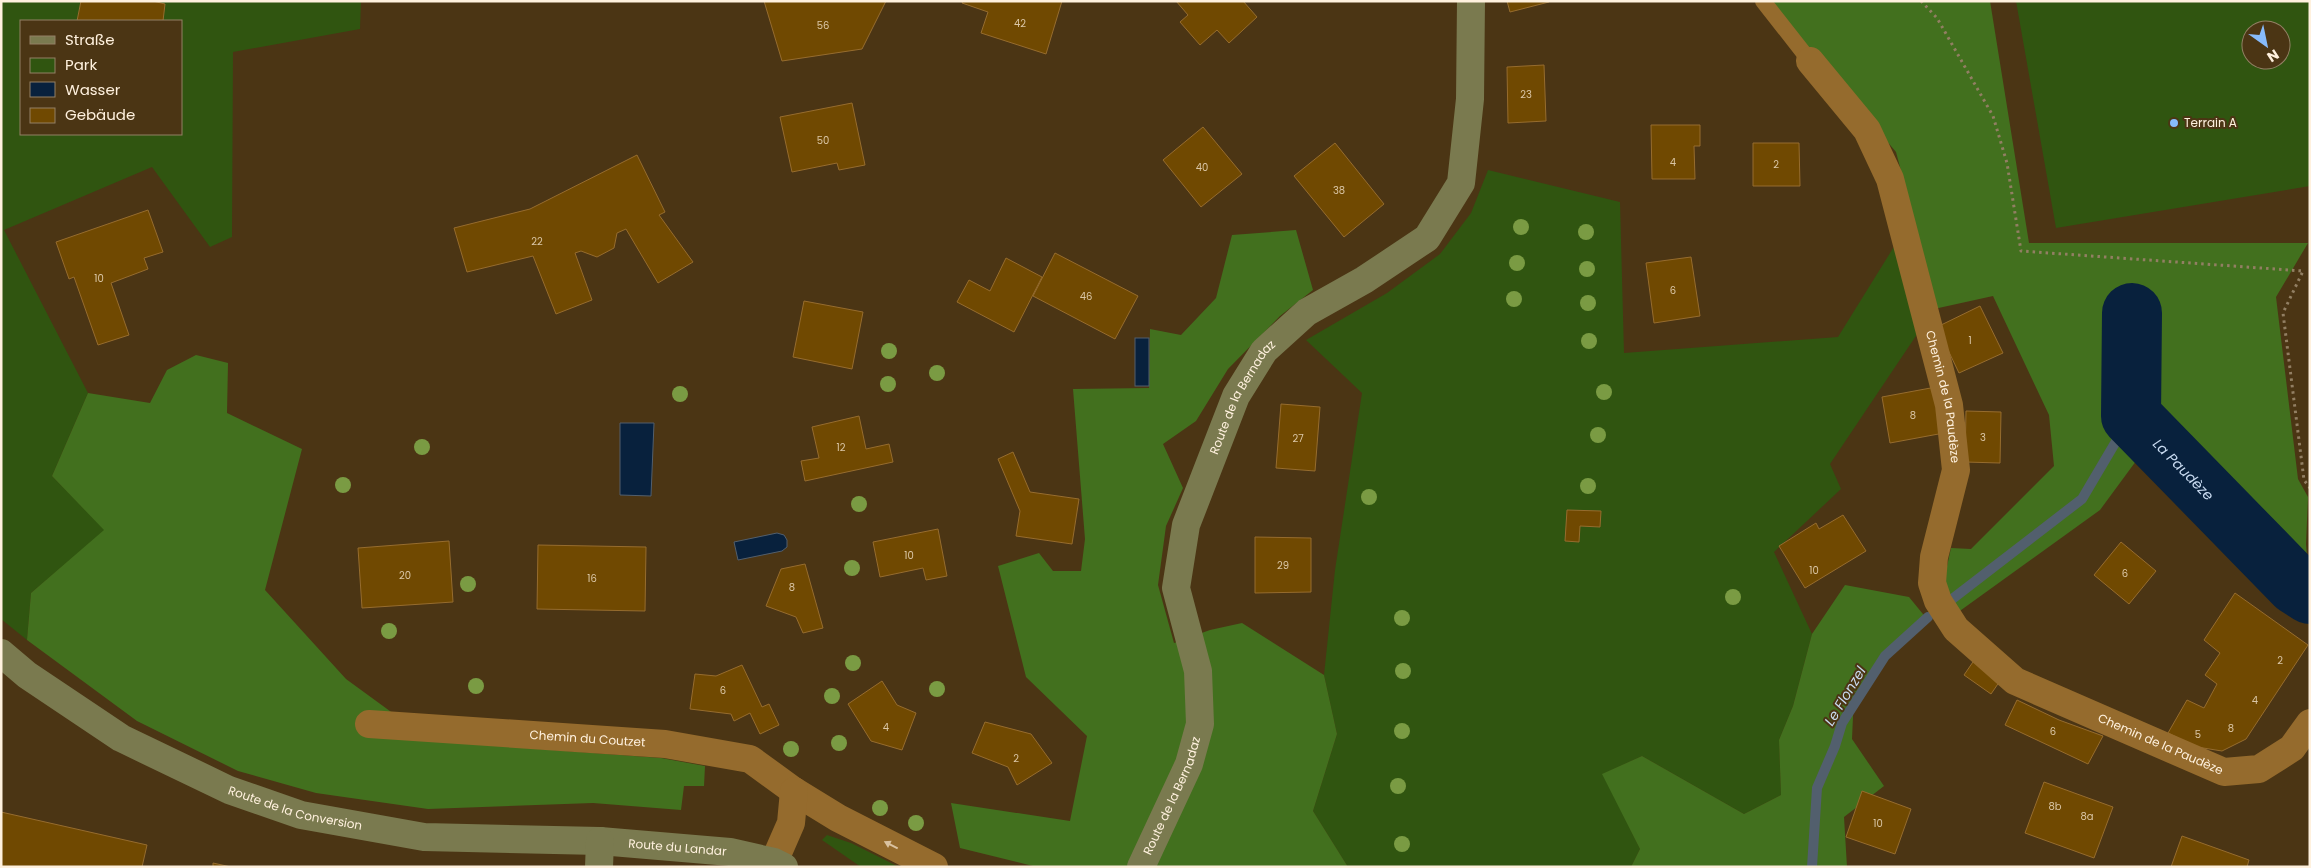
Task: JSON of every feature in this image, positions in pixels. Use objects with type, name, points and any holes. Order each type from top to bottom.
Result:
[{"type":"street","name":"Route de la Bernadaz","points":[[1141,867],[1189,764],[1200,724],[1198,670],[1176,588],[1186,525],[1236,396],[1264,351],[1307,312],[1364,280],[1427,238],[1461,183],[1470,98],[1471,1]]},
{"type":"street","name":"Chemin de la Paudèze","points":[[1810,61],[1867,130],[1890,179],[1949,405],[1956,470],[1934,556],[1932,583],[1938,601],[1956,629],[2015,681],[2224,772],[2259,770],[2292,748],[2310,724]]},
{"type":"street","name":"Route de la Conversion","points":[[1,653],[27,675],[121,738],[229,790],[301,815],[424,837],[600,854]]},
{"type":"street","name":"Chemin du Coutzet","points":[[369,724],[665,744],[750,759],[794,792],[838,818],[934,867]]},
{"type":"street","points":[[779,864],[791,823],[794,792]]},
{"type":"street","name":"Route du Landar","points":[[600,854],[730,852],[779,864]]},
{"type":"lane","name":"Chemin de la Paudèze","points":[[1763,1],[1810,61]]},
{"type":"path","points":[[1922,1],[1937,18],[1994,116],[2007,163],[2021,250],[2303,271],[2283,313],[2304,480],[2310,488]]},
{"type":"green space","points":[[1,1],[361,1],[360,29],[233,52],[232,237],[210,247],[152,167],[4,230],[88,393],[52,476],[105,530],[31,593],[27,640],[1,619]]},
{"type":"green space","points":[[1769,1],[1990,1],[2029,243],[2308,243],[2276,297],[2298,479],[2308,497],[2306,544],[2310,595],[2299,605],[2139,457],[2100,510],[1957,613],[1942,589],[1951,548],[1971,549],[2054,466],[2049,415],[1993,296],[1934,309],[1896,152]]},
{"type":"green space","name":"Terrain A","points":[[2016,1],[2310,1],[2310,186],[2056,228]]},
{"type":"green space","points":[[1488,170],[1620,202],[1624,353],[1838,337],[1913,216],[1934,309],[1830,464],[1841,489],[1774,552],[1812,634],[1793,706],[1779,740],[1781,795],[1744,814],[1642,756],[1603,774],[1640,849],[1631,867],[1348,867],[1313,811],[1337,734],[1324,675],[1335,570],[1362,393],[1306,340],[1387,293],[1440,254],[1471,213]]},
{"type":"green space","points":[[1296,230],[1313,290],[1280,316],[1228,369],[1196,421],[1163,444],[1183,488],[1166,526],[1158,585],[1174,643],[1210,630],[1242,623],[1324,675],[1337,734],[1313,811],[1348,867],[1037,867],[960,848],[951,803],[1070,821],[1087,736],[1026,677],[998,566],[1039,553],[1053,571],[1081,571],[1085,539],[1073,389],[1149,388],[1150,329],[1181,335],[1216,298],[1232,235]]},
{"type":"green space","points":[[196,355],[228,363],[227,413],[302,449],[265,590],[346,679],[431,741],[661,758],[705,766],[704,786],[684,786],[681,810],[593,803],[428,809],[316,793],[238,771],[137,721],[27,640],[31,593],[104,530],[52,476],[88,393],[150,403],[167,370]]},
{"type":"green space","points":[[1845,585],[1909,597],[1927,619],[1854,694],[1852,739],[1884,786],[1844,817],[1847,867],[1631,867],[1640,849],[1602,774],[1642,756],[1744,814],[1781,795],[1779,740],[1793,706],[1812,634]]},
{"type":"green space","points":[[827,835],[851,843],[899,867],[861,867],[822,840]]},
{"type":"water","points":[[1135,338],[1149,338],[1149,386],[1135,386]]},
{"type":"water","points":[[620,423],[654,423],[651,496],[620,495]]},
{"type":"water","points":[[777,533],[784,535],[787,540],[787,547],[782,551],[738,560],[734,542]]},
{"type":"building","points":[[81,1],[153,1],[165,4],[163,20],[77,20]]},
{"type":"building","points":[[764,1],[886,1],[862,49],[782,61]]},
{"type":"building","points":[[963,1],[1062,1],[1046,54],[981,33],[988,12],[962,3]]},
{"type":"building","points":[[1176,1],[1243,1],[1257,17],[1229,43],[1217,30],[1200,45],[1180,22],[1188,15]]},
{"type":"building","points":[[1507,1],[1549,1],[1549,2],[1510,12]]},
{"type":"building","points":[[1544,65],[1546,121],[1508,123],[1507,67]]},
{"type":"building","points":[[852,103],[865,165],[839,170],[837,163],[792,172],[780,117]]},
{"type":"building","points":[[1651,125],[1700,125],[1700,146],[1694,146],[1695,179],[1652,179]]},
{"type":"building","points":[[1203,127],[1242,174],[1201,207],[1163,160]]},
{"type":"building","points":[[1335,143],[1384,204],[1344,237],[1294,176]]},
{"type":"building","points":[[1753,143],[1799,143],[1800,186],[1753,186]]},
{"type":"building","points":[[637,155],[665,212],[659,215],[693,262],[658,283],[626,229],[617,233],[614,248],[597,257],[581,251],[575,253],[592,300],[556,314],[533,256],[467,272],[454,228],[530,209]]},
{"type":"building","points":[[148,210],[163,252],[144,258],[148,269],[111,283],[129,335],[98,345],[74,277],[69,279],[56,242]]},
{"type":"building","points":[[1055,253],[1138,296],[1115,339],[1033,296]]},
{"type":"building","points":[[1691,257],[1700,316],[1654,323],[1646,263]]},
{"type":"building","points":[[1006,258],[1042,277],[1014,332],[957,302],[969,280],[990,291]]},
{"type":"building","points":[[804,301],[863,312],[852,369],[793,357]]},
{"type":"building","points":[[1980,306],[2003,353],[1959,373],[1937,327]]},
{"type":"building","points":[[1936,387],[1944,433],[1890,443],[1882,397]]},
{"type":"building","points":[[1281,404],[1320,407],[1315,471],[1276,468]]},
{"type":"building","points":[[1966,411],[2001,412],[2000,463],[1965,462]]},
{"type":"building","points":[[859,416],[866,449],[889,444],[893,462],[805,481],[801,461],[819,458],[812,427]]},
{"type":"building","points":[[1013,452],[1030,492],[1079,499],[1072,544],[1016,536],[1020,511],[998,459]]},
{"type":"building","points":[[1567,510],[1601,511],[1600,527],[1580,526],[1579,542],[1565,541]]},
{"type":"building","points":[[1843,515],[1866,551],[1805,588],[1779,546],[1816,523],[1819,529]]},
{"type":"building","points":[[938,529],[947,576],[926,580],[923,568],[880,577],[873,542]]},
{"type":"building","points":[[1255,537],[1311,538],[1311,592],[1255,593]]},
{"type":"building","points":[[449,541],[453,602],[362,608],[358,548]]},
{"type":"building","points":[[2121,542],[2156,571],[2129,604],[2094,575]]},
{"type":"building","points":[[538,545],[646,547],[645,611],[537,609]]},
{"type":"building","points":[[805,564],[823,628],[803,633],[796,617],[766,606],[781,569]]},
{"type":"building","points":[[2235,593],[2308,645],[2246,739],[2222,751],[2197,747],[2168,733],[2187,700],[2204,708],[2217,684],[2205,675],[2220,653],[2204,640]]},
{"type":"building","points":[[1975,659],[2002,678],[1991,694],[1964,675]]},
{"type":"building","points":[[742,665],[762,707],[769,704],[779,725],[760,734],[750,713],[734,721],[731,714],[690,709],[695,674],[716,676]]},
{"type":"building","points":[[882,681],[897,705],[916,713],[902,750],[871,741],[848,704]]},
{"type":"building","points":[[2017,700],[2059,720],[2103,736],[2088,764],[2005,725]]},
{"type":"building","points":[[985,722],[1031,734],[1052,763],[1017,785],[1008,767],[972,753]]},
{"type":"building","points":[[2044,782],[2113,807],[2094,858],[2025,833]]},
{"type":"building","points":[[1862,791],[1911,809],[1895,854],[1846,837]]},
{"type":"building","points":[[1,812],[147,845],[142,867],[1,867]]},
{"type":"building","points":[[2182,836],[2249,860],[2247,867],[2171,867]]},
{"type":"building","points":[[213,863],[231,867],[213,867]]},
{"type":"waterway","name":"La Paudèze","points":[[2132,313],[2131,416],[2296,585],[2310,594]]},
{"type":"waterway","name":"Le Flonzel","points":[[1947,603],[2082,499],[2131,416]]},
{"type":"waterway","name":"Le Flonzel","points":[[1812,867],[1817,788],[1835,746],[1842,723],[1885,656],[1928,617]]},
{"type":"place","name":"Terrain A","points":[[2174,123]]}]
